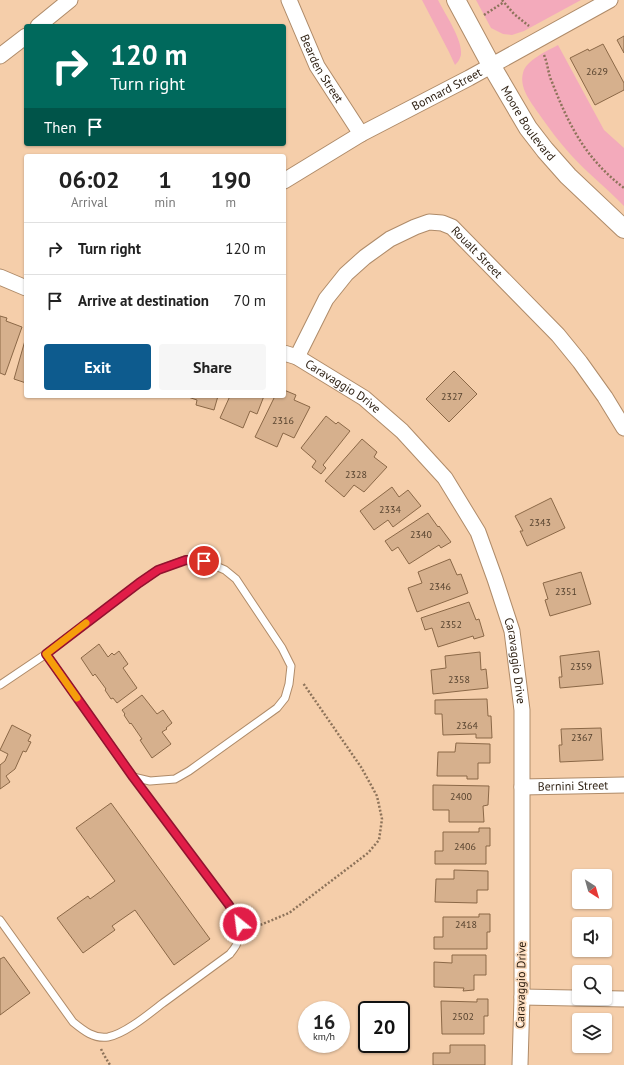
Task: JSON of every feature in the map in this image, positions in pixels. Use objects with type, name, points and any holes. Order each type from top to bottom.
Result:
[{"type":"street","points":[[40,24],[70,0]]},
{"type":"street","name":"Bearden Street","points":[[289,0],[317,66],[361,134]]},
{"type":"street","name":"Moore Boulevard","points":[[456,0],[491,66],[528,128],[568,176],[624,229]]},
{"type":"street","name":"Bonnard Street","points":[[286,180],[361,134],[491,66],[610,0]]},
{"type":"street","points":[[0,56],[24,38]]},
{"type":"street","name":"Roualt Street","points":[[290,355],[326,299],[346,274],[365,256],[390,239],[415,227],[429,222],[442,223],[452,227],[558,335],[588,373],[624,428]]},
{"type":"street","points":[[0,277],[24,287]]},
{"type":"street","name":"Caravaggio Drive","points":[[290,355],[364,398],[402,431],[445,478],[478,532],[512,631],[522,710],[522,998],[520,1065]]},
{"type":"street","name":"Bernini Street","points":[[522,787],[624,785]]},
{"type":"street","points":[[522,998],[624,999]]},
{"type":"lane","points":[[0,685],[46,654],[158,570],[186,560],[204,561],[225,570],[236,579],[282,648],[291,666],[289,684],[285,698],[277,708],[189,771],[175,779],[150,781],[133,777]]},
{"type":"lane","points":[[0,920],[73,1022],[86,1033],[97,1037],[109,1037],[140,1021],[230,954],[237,944],[240,934],[240,924],[229,905],[133,777],[46,654]]},
{"type":"path","points":[[484,16],[503,1],[514,14],[527,23],[529,27]]},
{"type":"path","points":[[542,53],[545,58],[551,81],[572,128],[585,149],[604,171],[624,188]]},
{"type":"path","points":[[240,934],[289,913],[368,853],[378,840],[381,826],[382,819],[377,796],[361,767],[291,666]]},
{"type":"shaded area","points":[[422,0],[438,0],[453,27],[461,49],[461,56],[455,65],[449,52]]},
{"type":"shaded area","points":[[476,0],[581,0],[524,31],[512,35],[503,34],[491,28]]},
{"type":"shaded area","points":[[558,45],[604,130],[624,148],[624,206],[584,168],[554,135],[529,100],[524,89],[522,79],[525,68],[528,64],[538,56]]},
{"type":"building","points":[[624,36],[624,53],[617,40]]},
{"type":"building","points":[[603,44],[624,83],[624,90],[595,105],[570,58],[588,49],[589,51]]},
{"type":"building","points":[[0,316],[7,318],[6,321],[22,327],[5,375],[0,373]]},
{"type":"building","points":[[24,344],[24,382],[14,379]]},
{"type":"building","points":[[454,371],[477,394],[449,422],[426,399]]},
{"type":"building","points":[[286,391],[296,395],[294,400],[310,407],[294,438],[283,433],[277,447],[255,437],[274,398],[286,398]]},
{"type":"building","points":[[191,398],[217,398],[214,410],[196,405],[197,400]]},
{"type":"building","points":[[229,398],[263,398],[257,414],[250,411],[243,428],[220,418]]},
{"type":"building","points":[[326,416],[336,424],[338,422],[350,431],[323,465],[326,468],[321,474],[312,467],[316,461],[301,448]]},
{"type":"building","points":[[362,439],[377,452],[374,457],[387,467],[364,492],[354,485],[344,497],[325,481]]},
{"type":"building","points":[[392,487],[399,497],[408,490],[421,506],[393,527],[388,520],[374,530],[360,511]]},
{"type":"building","points":[[551,498],[565,528],[527,546],[520,531],[523,531],[515,516]]},
{"type":"building","points":[[428,513],[451,542],[441,548],[439,545],[409,564],[398,547],[392,551],[385,541]]},
{"type":"building","points":[[450,559],[457,575],[461,574],[468,593],[417,612],[408,588],[422,583],[418,572]]},
{"type":"building","points":[[581,572],[591,604],[550,616],[545,600],[548,599],[543,583]]},
{"type":"building","points":[[469,602],[476,620],[479,619],[484,636],[474,639],[473,636],[438,647],[432,628],[425,630],[421,618]]},
{"type":"building","points":[[99,644],[108,657],[112,653],[114,655],[119,651],[128,664],[123,668],[137,688],[117,703],[113,698],[111,699],[105,690],[106,689],[95,674],[93,676],[81,658]]},
{"type":"building","points":[[599,651],[603,684],[560,688],[559,677],[562,677],[560,656]]},
{"type":"building","points":[[480,652],[481,670],[486,669],[488,688],[433,694],[431,670],[446,668],[445,656]]},
{"type":"building","points":[[142,695],[157,714],[163,710],[172,723],[162,732],[171,744],[152,758],[140,740],[142,739],[131,723],[130,724],[122,710]]},
{"type":"building","points":[[487,699],[488,716],[491,716],[492,738],[476,738],[476,734],[443,735],[442,714],[435,714],[435,700]]},
{"type":"building","points":[[12,725],[31,735],[28,741],[31,742],[26,752],[23,751],[15,769],[6,776],[10,782],[0,789],[0,765],[5,761],[8,754],[0,750]]},
{"type":"building","points":[[601,728],[603,760],[560,762],[559,745],[562,745],[561,729]]},
{"type":"building","points":[[456,743],[490,744],[490,763],[478,763],[478,779],[467,779],[467,776],[437,776],[438,752],[455,752]]},
{"type":"building","points":[[433,785],[489,786],[488,805],[483,806],[484,822],[449,822],[449,810],[433,810]]},
{"type":"building","points":[[111,803],[210,939],[174,965],[135,910],[112,926],[115,930],[83,953],[57,918],[88,896],[90,899],[115,881],[76,828]]},
{"type":"building","points":[[479,828],[490,828],[490,846],[486,846],[486,864],[435,864],[435,851],[443,851],[443,832],[479,832]]},
{"type":"building","points":[[454,870],[488,871],[488,890],[477,890],[477,903],[435,902],[436,879],[454,879]]},
{"type":"building","points":[[479,914],[490,914],[490,932],[487,932],[487,949],[434,949],[434,937],[443,937],[443,917],[479,917]]},
{"type":"building","points":[[452,955],[486,955],[486,975],[474,975],[474,990],[463,991],[464,988],[434,987],[434,962],[452,963]]},
{"type":"building","points":[[4,957],[30,993],[0,1015],[0,959]]},
{"type":"building","points":[[477,999],[488,999],[488,1016],[484,1016],[484,1034],[442,1034],[441,1001],[477,1002]]},
{"type":"building","points":[[450,1045],[485,1045],[485,1065],[433,1065],[433,1053],[450,1053]]},
{"type":"slow traffic","points":[[77,698],[46,654],[86,623]]},
{"type":"route","points":[[204,561],[186,560],[158,570],[46,654],[133,777],[229,905],[240,924]]}]
